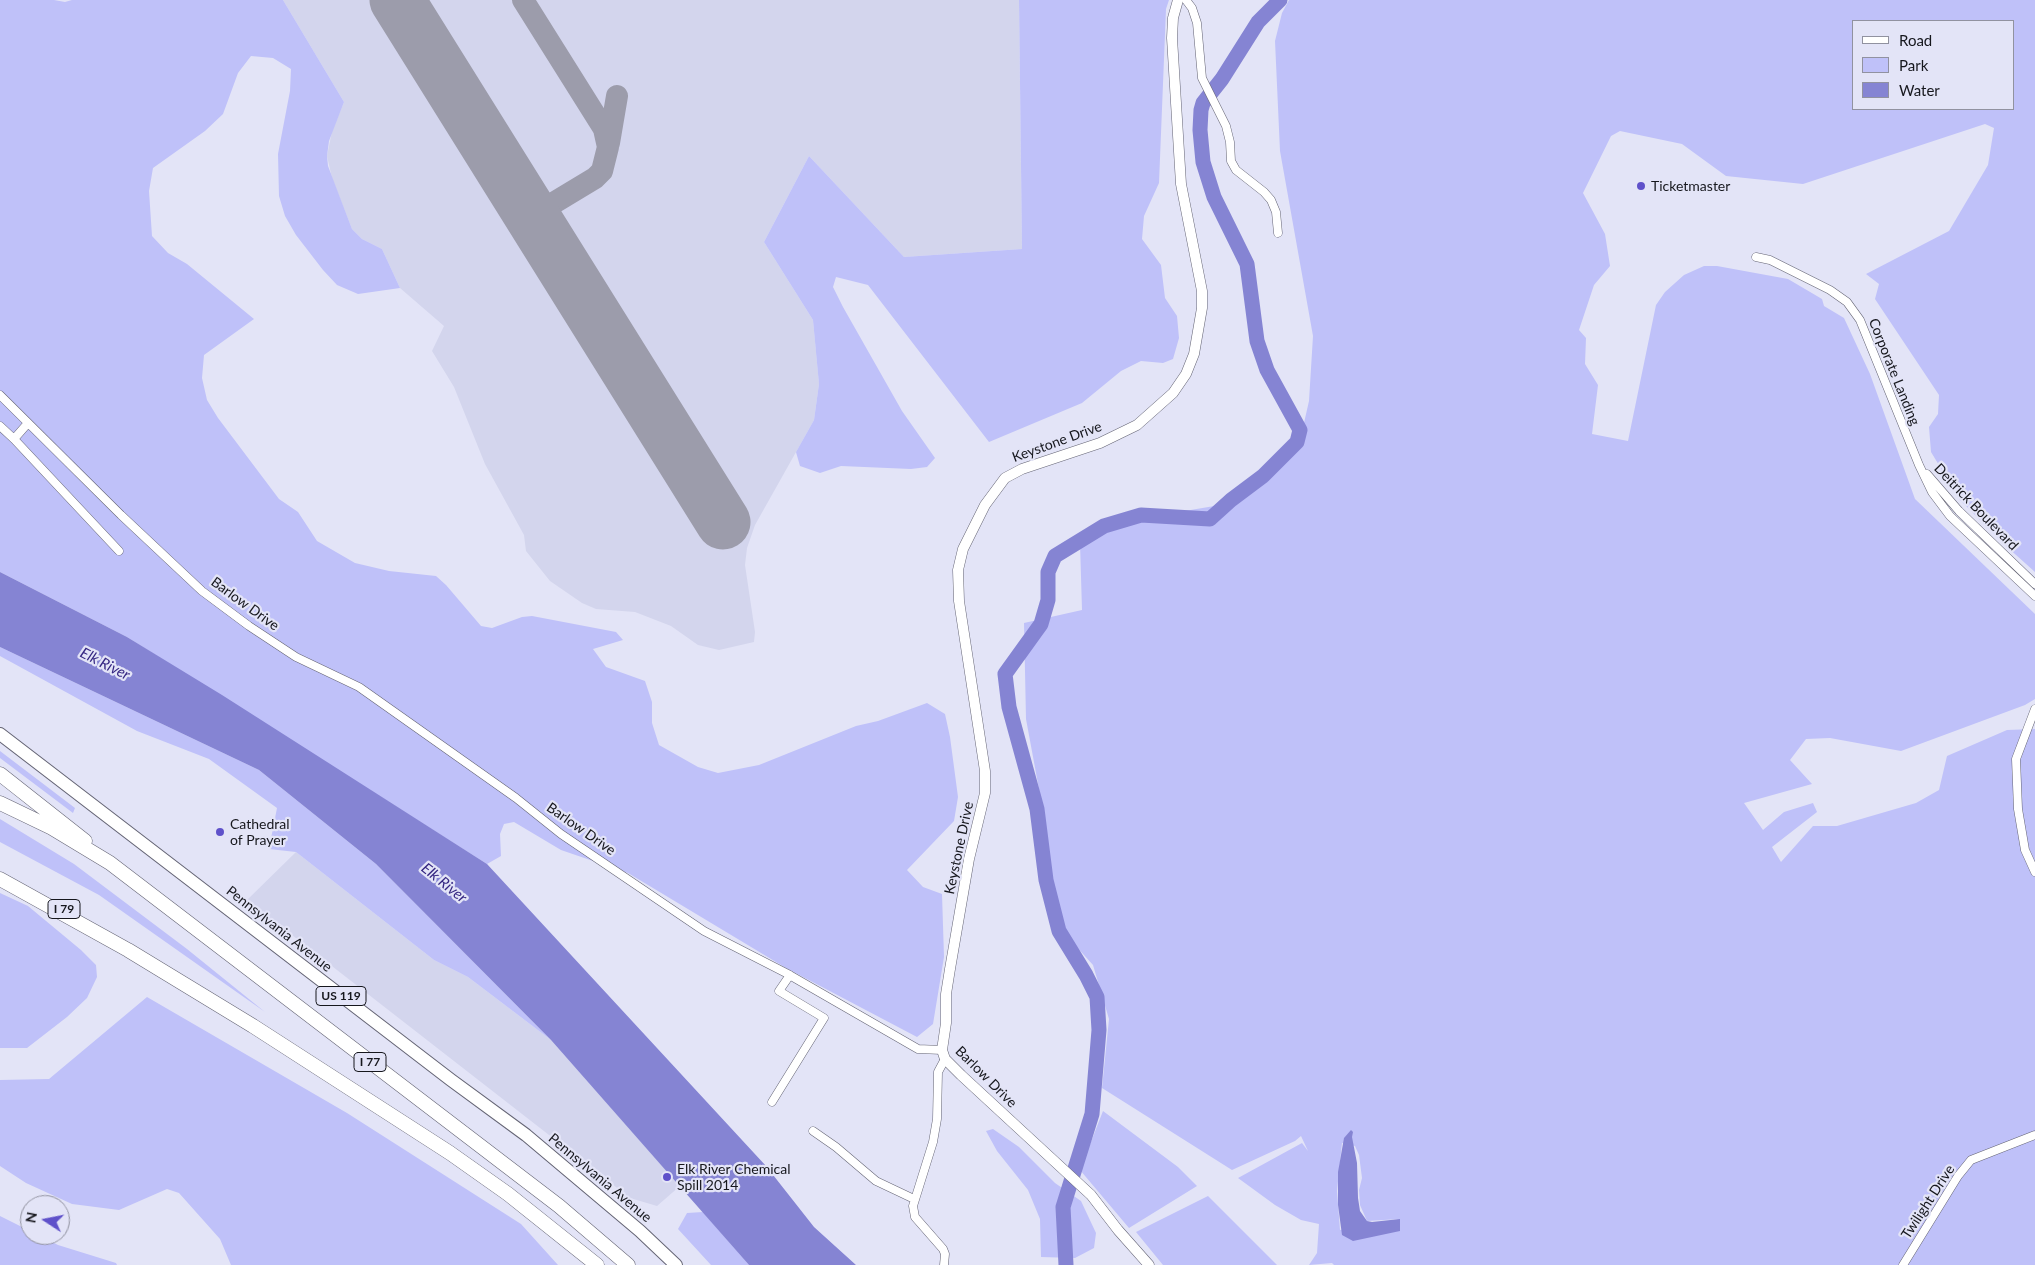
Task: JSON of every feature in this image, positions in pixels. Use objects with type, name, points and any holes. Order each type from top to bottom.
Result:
[{"type":"highway","points":[[0,774],[72,829],[110,863]]},
{"type":"highway","name":"I 77","points":[[0,803],[52,828],[110,863],[543,1195],[628,1265]]},
{"type":"highway","name":"I 79","points":[[0,868],[128,950]]},
{"type":"highway","name":"I 77","points":[[0,879],[128,950],[253,1026],[450,1153],[515,1199],[597,1265]]},
{"type":"main road","name":"Pennsylvania Avenue","points":[[0,734],[451,1080],[526,1135],[676,1265]]},
{"type":"street","name":"Keystone Drive","points":[[914,1199],[933,1142],[937,1119],[938,1072],[944,1055],[946,994],[969,859],[985,792],[985,771],[959,601],[958,570],[964,549],[985,504],[1005,478],[1022,469],[1100,443],[1137,424],[1174,393],[1186,374],[1194,354],[1201,316],[1202,291],[1181,184],[1172,38],[1173,18],[1178,0]]},
{"type":"street","points":[[1186,0],[1192,8],[1196,23],[1200,72],[1205,88],[1226,126],[1233,166],[1271,200],[1276,212],[1278,233]]},
{"type":"street","name":"Corporate Landing","points":[[1756,257],[1770,260],[1812,280],[1847,302],[1860,320],[1919,465]]},
{"type":"street","name":"Barlow Drive","points":[[0,394],[28,424],[202,591],[249,626],[296,657],[359,687],[509,792],[561,834],[704,931],[790,975],[918,1050],[944,1055],[1084,1189],[1149,1265]]},
{"type":"street","points":[[14,439],[28,424]]},
{"type":"street","points":[[0,426],[119,551]]},
{"type":"street","name":"Deitrick Boulevard","points":[[1919,465],[1959,511],[2035,584]]},
{"type":"street","name":"Deitrick Boulevard","points":[[1919,465],[1932,492],[1950,516],[2035,596]]},
{"type":"street","points":[[2035,708],[2016,759],[2018,809],[2025,850],[2035,872]]},
{"type":"street","points":[[772,1102],[824,1018],[779,991],[790,975]]},
{"type":"street","points":[[813,1131],[836,1147],[876,1181],[914,1199],[913,1213],[943,1249],[945,1254],[944,1265]]},
{"type":"street","name":"Twilight Drive","points":[[1903,1265],[1958,1176],[1971,1160],[2035,1135]]},
{"type":"shaded area","points":[[283,0],[1019,0],[1022,249],[904,257],[809,156],[764,242],[813,320],[819,384],[814,420],[755,525],[747,548],[745,565],[755,632],[754,642],[719,650],[698,645],[671,626],[635,612],[596,609],[582,603],[550,581],[526,551],[524,535],[485,464],[454,387],[432,351],[444,326],[400,288],[382,249],[362,239],[352,229],[332,178],[327,156],[332,131],[344,102]]},
{"type":"shaded area","points":[[296,852],[434,960],[468,977],[551,1040],[680,1186],[657,1206],[630,1198],[247,900]]},
{"type":"green space","points":[[0,0],[54,0],[65,2],[72,0],[283,0],[344,102],[329,141],[328,166],[352,229],[362,239],[382,249],[400,288],[358,294],[337,285],[296,235],[285,216],[279,196],[278,154],[290,91],[291,69],[273,58],[251,56],[238,73],[223,114],[205,131],[153,168],[149,191],[152,236],[168,253],[187,264],[254,319],[204,355],[202,378],[207,400],[218,418],[279,499],[298,512],[317,541],[355,563],[389,571],[436,576],[481,626],[492,628],[522,617],[532,616],[616,632],[623,640],[593,649],[606,667],[645,681],[652,702],[652,723],[659,745],[698,767],[718,773],[759,765],[856,726],[878,721],[927,703],[945,714],[958,797],[954,821],[907,870],[923,887],[942,894],[944,957],[933,1024],[917,1037],[786,968],[628,873],[561,850],[514,822],[504,824],[500,834],[501,856],[487,864],[127,637],[0,572]]},
{"type":"green space","points":[[1019,0],[1169,0],[1166,9],[1159,183],[1144,216],[1142,239],[1161,265],[1165,298],[1177,316],[1179,338],[1173,359],[1163,363],[1141,361],[1121,371],[1082,403],[989,442],[868,285],[836,277],[833,287],[843,307],[902,411],[935,458],[927,467],[911,469],[841,466],[820,473],[800,466],[796,452],[814,420],[819,384],[813,320],[764,242],[809,156],[904,257],[1022,249]]},
{"type":"green space","points":[[1289,0],[2035,0],[2035,572],[1960,500],[1931,452],[1929,427],[1938,414],[1939,395],[1875,299],[1879,284],[1866,274],[1949,231],[1988,165],[1994,128],[1985,124],[1803,184],[1726,176],[1682,144],[1620,131],[1611,136],[1583,193],[1605,234],[1610,266],[1594,285],[1579,330],[1586,338],[1585,364],[1598,385],[1592,434],[1628,441],[1656,305],[1665,292],[1684,275],[1704,266],[1717,266],[1788,279],[1822,299],[1824,306],[1844,318],[1870,374],[1915,499],[2035,614],[2035,699],[2025,705],[1901,751],[1830,738],[1806,739],[1790,760],[1812,784],[1744,803],[1763,830],[1784,812],[1813,803],[1817,812],[1772,847],[1781,862],[1813,826],[1837,826],[1916,803],[1939,790],[1947,756],[2007,730],[2035,729],[2035,1265],[1334,1265],[1332,1263],[1309,1265],[1317,1253],[1319,1224],[1301,1220],[1275,1205],[1238,1178],[1302,1143],[1308,1151],[1301,1136],[1295,1141],[1232,1170],[1102,1088],[1109,1019],[1093,965],[1066,935],[1051,893],[1041,800],[1026,719],[1024,623],[1082,610],[1080,543],[1124,515],[1167,514],[1232,503],[1263,478],[1301,436],[1309,401],[1313,336],[1280,151],[1275,41],[1282,13]],"holes":[[[1342,1143],[1355,1146],[1359,1155],[1362,1178],[1359,1190],[1360,1205],[1367,1221],[1400,1219],[1340,1230],[1337,1191]]]},
{"type":"green space","points":[[0,647],[259,770],[376,864],[551,1040],[468,977],[434,960],[296,852],[269,849],[277,808],[209,759],[137,731],[0,656]]},
{"type":"green space","points":[[0,751],[75,808],[73,813],[0,758]]},
{"type":"green space","points":[[0,819],[74,864],[187,949],[265,1012],[99,895],[0,842]]},
{"type":"green space","points":[[0,893],[28,906],[96,965],[97,977],[87,998],[67,1017],[27,1048],[0,1048]]},
{"type":"green space","points":[[147,997],[347,1113],[521,1224],[558,1265],[231,1265],[220,1239],[179,1193],[167,1189],[119,1210],[72,1204],[70,1203],[70,1195],[52,1195],[26,1183],[0,1166],[0,1080],[49,1079]]},
{"type":"green space","points":[[1103,1111],[1178,1167],[1197,1186],[1129,1228],[1080,1170]]},
{"type":"green space","points":[[993,1129],[1019,1147],[1055,1183],[1081,1201],[1096,1233],[1094,1248],[1075,1258],[1041,1257],[1040,1219],[1028,1190],[997,1151],[986,1131]]},
{"type":"green space","points":[[1208,1196],[1277,1265],[1163,1265],[1136,1232]]},
{"type":"green space","points":[[703,1212],[749,1265],[711,1265],[678,1229],[687,1213]]},
{"type":"green space","points":[[0,1216],[20,1226],[20,1245],[58,1245],[116,1263],[117,1265],[0,1265]]},
{"type":"water","name":"Elk River","points":[[0,572],[127,637],[222,695],[487,864],[766,1166],[814,1227],[856,1265],[749,1265],[551,1040],[376,864],[259,770],[0,647]]},
{"type":"water","points":[[1351,1130],[1353,1132],[1352,1137],[1357,1163],[1360,1211],[1367,1221],[1372,1222],[1400,1219],[1400,1231],[1353,1241],[1342,1235],[1338,1205],[1338,1172],[1344,1138]]},
{"type":"waterway","points":[[1066,1265],[1063,1207],[1092,1114],[1099,1030],[1097,997],[1059,931],[1046,880],[1037,809],[1009,707],[1005,674],[1041,624],[1048,600],[1048,572],[1055,556],[1104,526],[1141,515],[1210,519],[1231,500],[1263,476],[1297,442],[1300,430],[1267,370],[1257,341],[1247,264],[1214,197],[1203,162],[1200,130],[1203,103],[1222,79],[1258,22],[1280,0]]},
{"type":"taxiway","points":[[523,0],[604,129],[608,147],[602,171],[595,178],[532,216]]},
{"type":"taxiway","points":[[609,143],[617,96]]},
{"type":"runway","points":[[397,0],[723,522]]},
{"type":"place","name":"Ticketmaster","points":[[1641,186]]},
{"type":"place","name":"Cathedral of Prayer","points":[[220,832]]},
{"type":"place","name":"Elk River Chemical Spill 2014","points":[[667,1177]]}]
